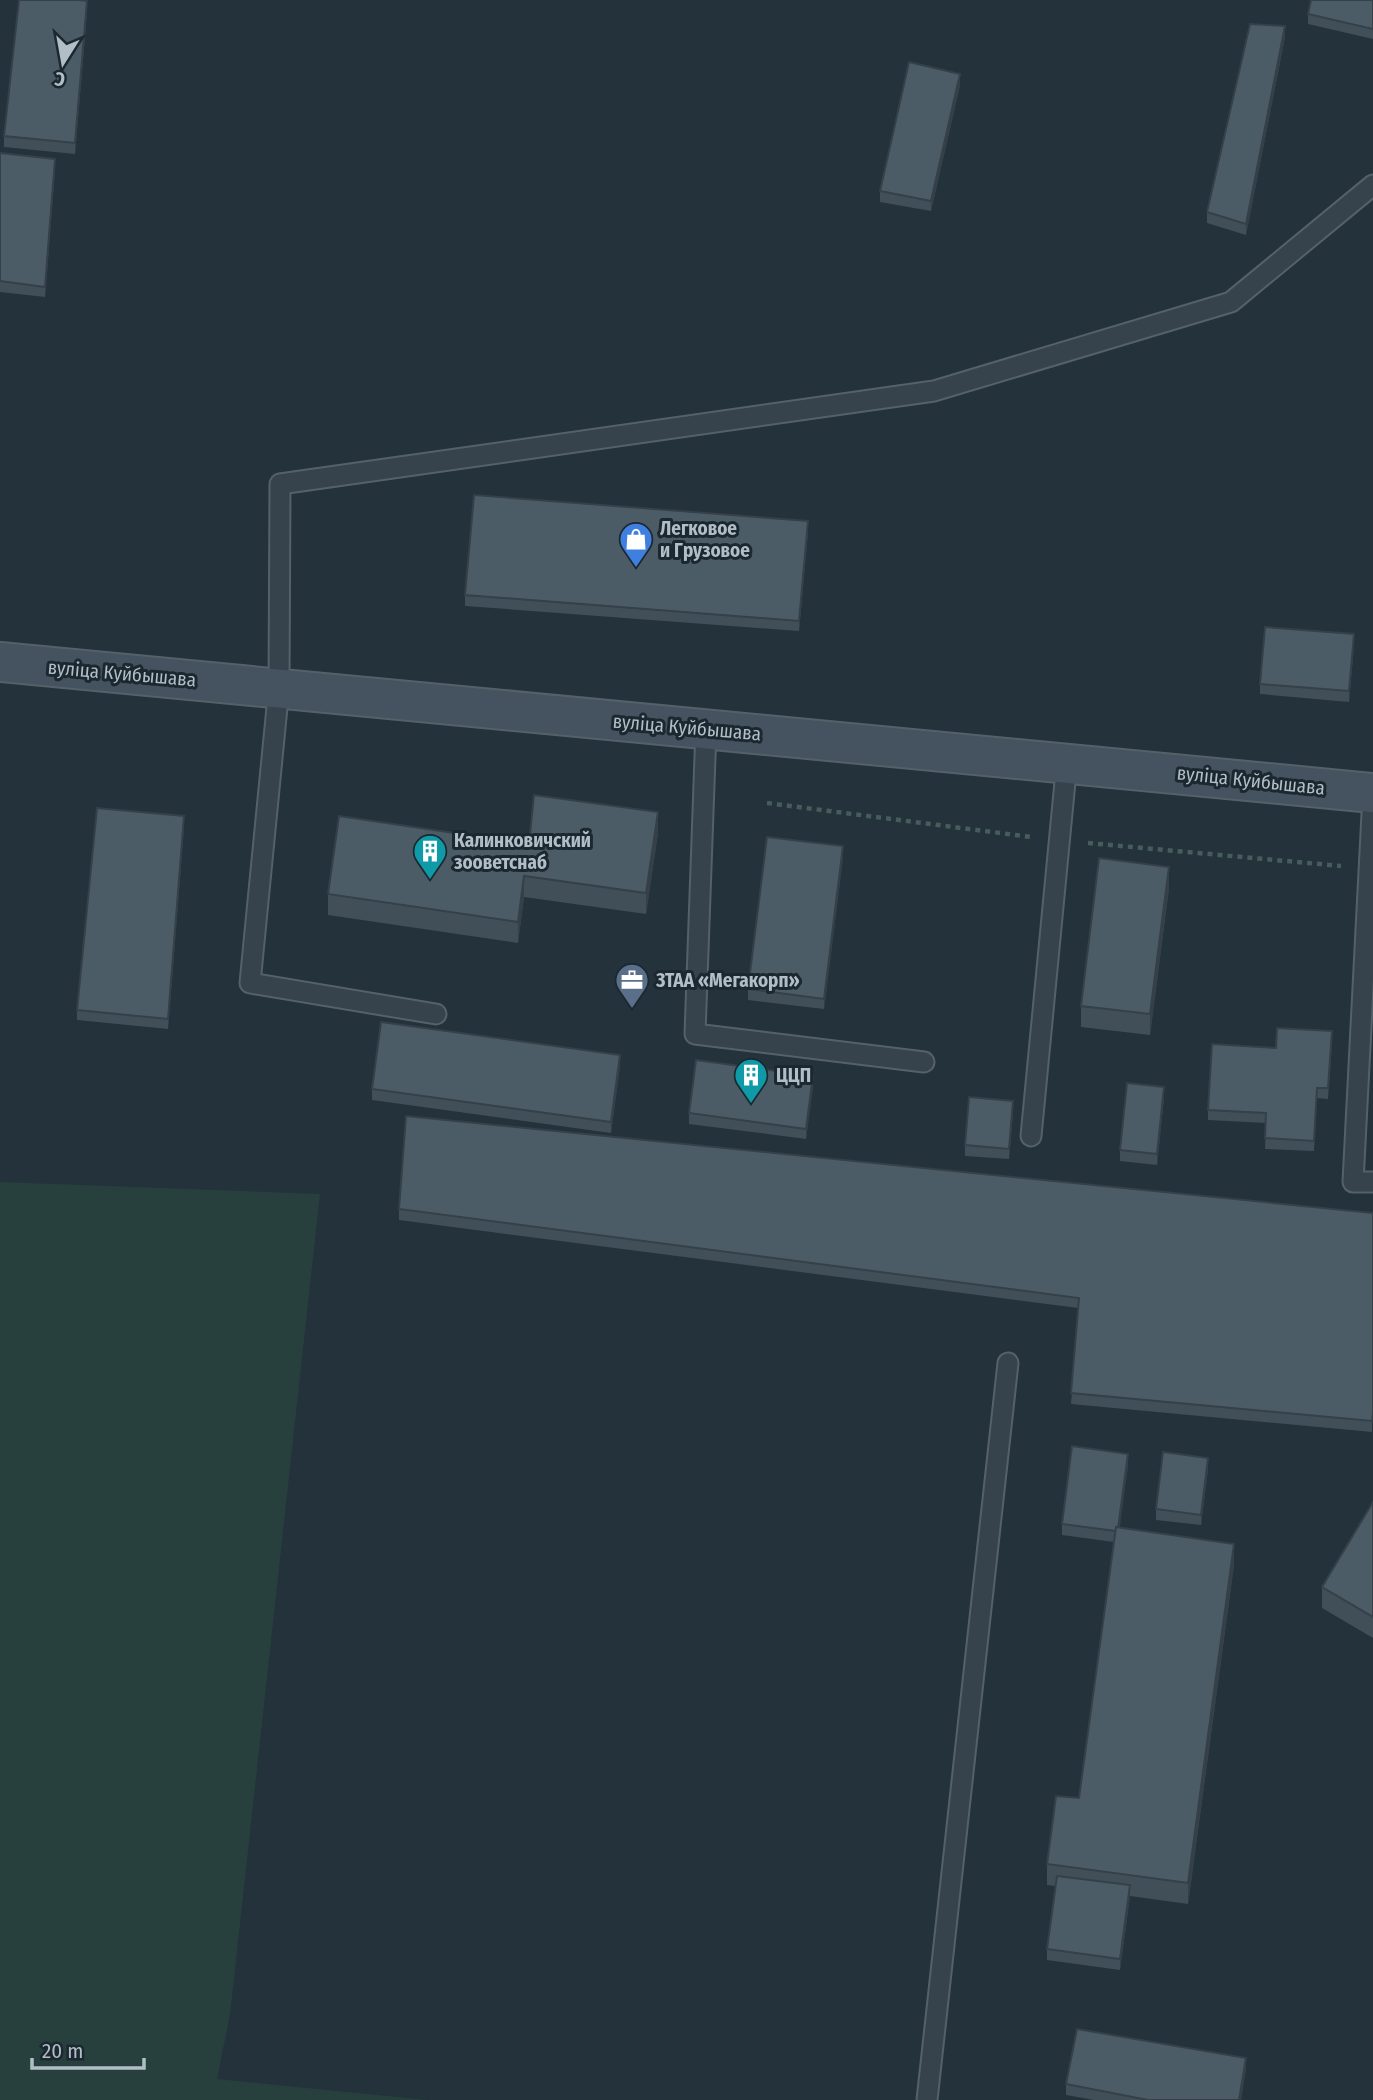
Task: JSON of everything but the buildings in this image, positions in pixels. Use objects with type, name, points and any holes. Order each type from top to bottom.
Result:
[{"type":"main road","name":"вуліца Куйбышава","points":[[0,662],[1067,761],[1373,794]]},
{"type":"lane","points":[[436,1014],[250,983],[279,687],[280,484],[934,391],[1231,302],[1373,184]]},
{"type":"lane","points":[[706,729],[695,1034],[924,1062]]},
{"type":"lane","points":[[1031,1136],[1067,761]]},
{"type":"lane","points":[[1373,794],[1353,1182],[1373,1182]]},
{"type":"lane","points":[[927,2100],[1008,1363]]},
{"type":"green space","points":[[0,1182],[320,1194],[230,2015],[217,2079],[427,2100],[0,2100]]},
{"type":"place","name":"Легковое и Грузовое","points":[[636,569]]},
{"type":"place","name":"Калинковичский зооветснаб","points":[[430,881]]},
{"type":"place","name":"ЗТАА «Мегакорп»","points":[[632,1010]]},
{"type":"place","name":"ЦЦП","points":[[751,1105]]}]
